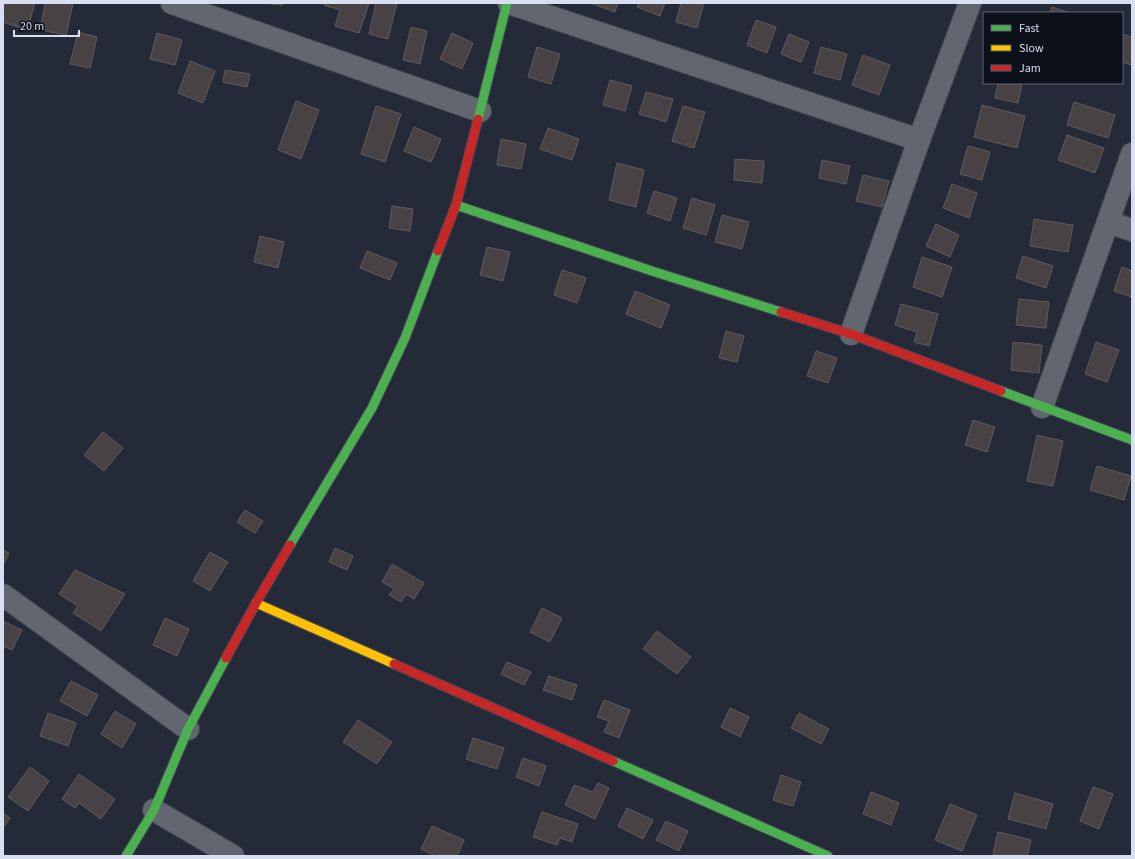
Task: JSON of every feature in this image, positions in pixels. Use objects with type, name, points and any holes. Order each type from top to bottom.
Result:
[{"type":"street","points":[[172,3],[480,111]]},
{"type":"street","points":[[126,856],[154,810],[188,729],[256,603],[372,408],[405,338],[456,205],[508,3],[919,140]]},
{"type":"street","points":[[851,334],[919,140],[970,3]]},
{"type":"street","points":[[1042,407],[1132,154]]},
{"type":"street","points":[[456,205],[851,334],[1132,440]]},
{"type":"street","points":[[1108,222],[1132,230]]},
{"type":"street","points":[[3,595],[188,729]]},
{"type":"street","points":[[256,603],[828,856]]},
{"type":"street","points":[[154,810],[234,856]]},
{"type":"building","points":[[3,3],[35,3],[27,30],[3,22]]},
{"type":"building","points":[[45,3],[73,3],[66,35],[40,30]]},
{"type":"building","points":[[261,3],[283,3],[282,5]]},
{"type":"building","points":[[324,3],[369,3],[359,33],[335,26],[340,10],[324,5]]},
{"type":"building","points":[[376,3],[397,3],[388,39],[369,34]]},
{"type":"building","points":[[590,3],[618,3],[615,12]]},
{"type":"building","points":[[639,3],[665,3],[660,16],[637,7]]},
{"type":"building","points":[[681,3],[704,3],[697,28],[676,22]]},
{"type":"building","points":[[1052,7],[1067,12],[1050,12]]},
{"type":"building","points":[[756,20],[776,27],[767,53],[747,45]]},
{"type":"building","points":[[411,27],[427,31],[420,64],[403,60]]},
{"type":"building","points":[[78,32],[97,37],[90,68],[70,64]]},
{"type":"building","points":[[157,33],[182,40],[175,65],[150,59]]},
{"type":"building","points":[[452,33],[473,43],[462,69],[440,59]]},
{"type":"building","points":[[789,34],[809,42],[801,62],[781,54]]},
{"type":"building","points":[[1123,34],[1132,37],[1132,65],[1123,62]]},
{"type":"building","points":[[537,47],[560,54],[551,84],[528,77]]},
{"type":"building","points":[[821,47],[847,54],[840,80],[814,73]]},
{"type":"building","points":[[863,55],[890,65],[879,95],[852,85]]},
{"type":"building","points":[[190,61],[215,71],[203,103],[178,93]]},
{"type":"building","points":[[225,70],[250,74],[247,87],[223,82]]},
{"type":"building","points":[[610,80],[632,86],[625,111],[603,105]]},
{"type":"building","points":[[998,84],[1022,84],[1018,103],[995,98]]},
{"type":"building","points":[[646,92],[673,99],[666,122],[639,114]]},
{"type":"building","points":[[296,101],[319,110],[301,159],[278,150]]},
{"type":"building","points":[[1074,102],[1115,115],[1108,138],[1067,125]]},
{"type":"building","points":[[982,105],[1025,116],[1017,148],[974,137]]},
{"type":"building","points":[[376,106],[401,114],[385,162],[361,154]]},
{"type":"building","points":[[683,106],[705,112],[694,148],[672,141]]},
{"type":"building","points":[[414,127],[441,139],[431,162],[404,151]]},
{"type":"building","points":[[548,128],[579,139],[572,160],[540,149]]},
{"type":"building","points":[[1067,135],[1104,148],[1095,173],[1058,160]]},
{"type":"building","points":[[501,139],[526,144],[521,169],[497,165]]},
{"type":"building","points":[[968,146],[990,152],[982,180],[960,174]]},
{"type":"building","points":[[735,159],[764,161],[762,183],[734,180]]},
{"type":"building","points":[[822,160],[850,166],[846,184],[819,178]]},
{"type":"building","points":[[617,163],[644,170],[636,207],[609,200]]},
{"type":"building","points":[[863,175],[889,181],[882,207],[856,201]]},
{"type":"building","points":[[952,184],[977,193],[969,218],[943,208]]},
{"type":"building","points":[[654,191],[677,198],[670,221],[647,213]]},
{"type":"building","points":[[692,198],[715,205],[706,235],[683,228]]},
{"type":"building","points":[[392,206],[413,209],[410,231],[389,228]]},
{"type":"building","points":[[722,215],[749,222],[742,249],[715,242]]},
{"type":"building","points":[[1034,219],[1073,225],[1068,252],[1030,246]]},
{"type":"building","points":[[936,224],[959,235],[950,257],[926,246]]},
{"type":"building","points":[[260,236],[284,242],[278,268],[254,262]]},
{"type":"building","points":[[487,247],[510,252],[503,281],[480,275]]},
{"type":"building","points":[[367,251],[397,263],[390,280],[360,268]]},
{"type":"building","points":[[1023,256],[1053,266],[1046,288],[1016,278]]},
{"type":"building","points":[[922,257],[952,267],[942,297],[913,287]]},
{"type":"building","points":[[1122,267],[1132,271],[1132,297],[1114,291]]},
{"type":"building","points":[[562,270],[586,278],[577,303],[554,295]]},
{"type":"building","points":[[635,291],[670,305],[661,328],[626,314]]},
{"type":"building","points":[[1019,299],[1049,302],[1046,328],[1016,325]]},
{"type":"building","points":[[901,304],[938,314],[929,346],[914,342],[917,332],[895,325]]},
{"type":"building","points":[[726,331],[744,336],[737,362],[719,358]]},
{"type":"building","points":[[1013,342],[1042,345],[1039,373],[1011,370]]},
{"type":"building","points":[[1096,342],[1119,350],[1107,382],[1085,374]]},
{"type":"building","points":[[816,351],[837,358],[828,383],[807,376]]},
{"type":"building","points":[[973,420],[995,427],[987,452],[965,445]]},
{"type":"building","points":[[103,432],[123,448],[104,471],[84,455]]},
{"type":"building","points":[[1037,435],[1063,441],[1053,486],[1027,481]]},
{"type":"building","points":[[1097,466],[1131,476],[1124,500],[1090,490]]},
{"type":"building","points":[[245,510],[263,521],[255,533],[237,522]]},
{"type":"building","points":[[335,548],[353,556],[347,570],[329,562]]},
{"type":"building","points":[[3,550],[9,553],[3,565]]},
{"type":"building","points":[[210,552],[228,562],[210,591],[193,581]]},
{"type":"building","points":[[392,564],[424,583],[414,599],[406,594],[401,602],[389,595],[394,589],[382,582]]},
{"type":"building","points":[[75,570],[125,594],[101,631],[73,613],[78,606],[59,594]]},
{"type":"building","points":[[542,608],[562,618],[550,642],[530,632]]},
{"type":"building","points":[[165,618],[189,629],[177,656],[153,645]]},
{"type":"building","points":[[3,621],[22,630],[12,650],[3,646]]},
{"type":"building","points":[[657,631],[691,657],[677,674],[643,649]]},
{"type":"building","points":[[507,662],[531,672],[524,685],[501,674]]},
{"type":"building","points":[[549,676],[577,685],[572,700],[543,690]]},
{"type":"building","points":[[71,681],[98,695],[87,716],[60,701]]},
{"type":"building","points":[[604,700],[630,710],[619,738],[604,732],[609,721],[597,717]]},
{"type":"building","points":[[730,708],[749,717],[740,737],[721,727]]},
{"type":"building","points":[[115,711],[136,724],[122,748],[101,734]]},
{"type":"building","points":[[48,713],[76,723],[68,746],[40,736]]},
{"type":"building","points":[[799,713],[829,729],[821,744],[791,728]]},
{"type":"building","points":[[358,720],[392,742],[377,764],[343,742]]},
{"type":"building","points":[[473,738],[504,748],[497,769],[466,759]]},
{"type":"building","points":[[523,758],[546,766],[539,786],[516,777]]},
{"type":"building","points":[[30,767],[49,781],[28,811],[8,797]]},
{"type":"building","points":[[79,774],[115,799],[101,819],[79,803],[75,808],[62,799]]},
{"type":"building","points":[[781,775],[801,782],[793,806],[773,800]]},
{"type":"building","points":[[598,783],[609,788],[595,819],[565,805],[574,785],[593,792]]},
{"type":"building","points":[[1093,787],[1113,794],[1099,829],[1080,821]]},
{"type":"building","points":[[871,792],[899,803],[891,825],[863,814]]},
{"type":"building","points":[[1015,793],[1053,804],[1046,829],[1008,819]]},
{"type":"building","points":[[950,804],[977,815],[962,851],[935,840]]},
{"type":"building","points":[[627,808],[653,820],[643,839],[618,826]]},
{"type":"building","points":[[542,812],[578,824],[572,842],[560,838],[557,845],[533,837]]},
{"type":"building","points":[[3,813],[10,818],[3,828]]},
{"type":"building","points":[[666,821],[688,831],[679,851],[656,840]]},
{"type":"building","points":[[432,826],[464,840],[457,856],[435,856],[421,849]]},
{"type":"building","points":[[998,832],[1031,840],[1027,856],[1002,856],[993,854]]},
{"type":"traffic: fast","points":[[478,119],[507,3]]},
{"type":"traffic: fast","points":[[456,205],[652,271],[781,312]]},
{"type":"traffic: fast","points":[[290,545],[372,408],[405,338],[438,251]]},
{"type":"traffic: fast","points":[[1001,391],[1132,440]]},
{"type":"traffic: fast","points":[[126,856],[154,810],[188,729],[226,658]]},
{"type":"traffic: fast","points":[[613,761],[828,856]]},
{"type":"traffic: slow","points":[[256,603],[394,664]]},
{"type":"traffic: jam","points":[[438,251],[456,205],[478,119]]},
{"type":"traffic: jam","points":[[781,312],[851,334],[1001,391]]},
{"type":"traffic: jam","points":[[226,658],[290,545]]},
{"type":"traffic: jam","points":[[394,664],[613,761]]}]
